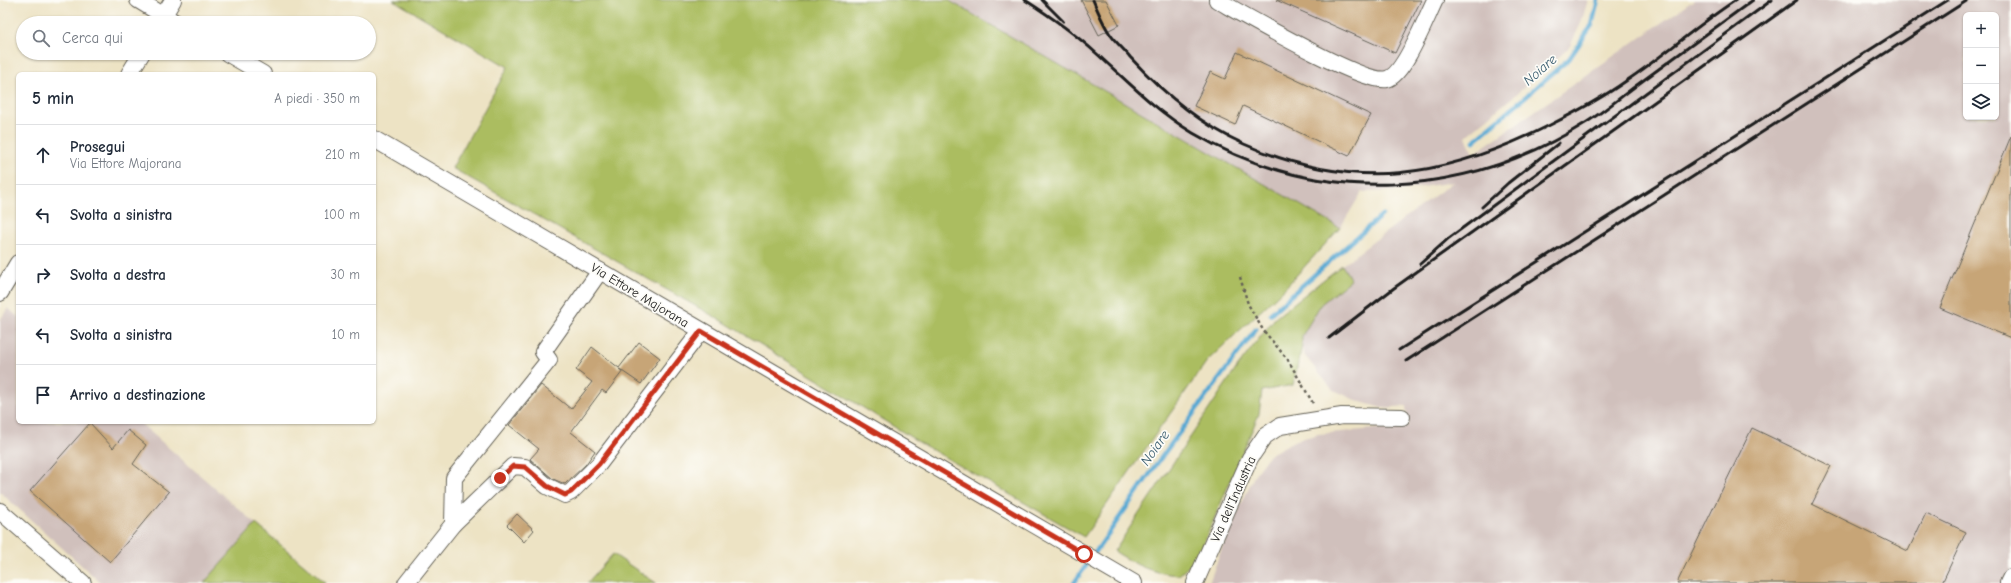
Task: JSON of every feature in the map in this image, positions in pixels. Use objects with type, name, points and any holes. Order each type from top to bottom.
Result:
[{"type":"street","points":[[138,0],[159,16]]},
{"type":"street","points":[[168,16],[173,0]]},
{"type":"street","points":[[1217,0],[1323,57],[1371,79],[1387,79],[1397,72],[1408,57],[1435,0]]},
{"type":"street","points":[[130,72],[138,60]]},
{"type":"street","points":[[239,60],[260,72]]},
{"type":"street","name":"Via Ettore Majorana","points":[[376,140],[1134,583]]},
{"type":"street","points":[[0,294],[16,266]]},
{"type":"street","points":[[453,524],[454,478],[549,360],[543,352],[600,271]]},
{"type":"street","points":[[406,583],[453,524],[513,466],[525,467],[547,486],[565,495],[571,492],[599,464],[701,331]]},
{"type":"street","name":"Via dell'Industria","points":[[1195,583],[1250,458],[1265,436],[1280,426],[1342,416],[1402,417]]},
{"type":"street","points":[[0,511],[82,583]]},
{"type":"street","points":[[2008,583],[2011,577]]},
{"type":"path","points":[[1240,277],[1248,304],[1263,330],[1288,360],[1304,386],[1320,420]]},
{"type":"shaded area","points":[[945,0],[1588,0],[1581,23],[1570,46],[1552,64],[1466,136],[1473,154],[1694,0],[2011,0],[2011,583],[1209,583],[1225,540],[1255,474],[1269,455],[1294,441],[1318,434],[1408,426],[1406,406],[1382,408],[1357,401],[1332,389],[1305,356],[1299,340],[1321,304],[1351,280],[1342,265],[1453,182],[1398,191],[1362,192],[1340,228]]},
{"type":"shaded area","points":[[8,308],[16,315],[16,424],[141,424],[256,524],[204,583],[101,583],[0,492],[0,320]]},
{"type":"green space","points":[[393,0],[948,0],[1340,228],[1283,290],[1207,361],[1084,537],[922,444],[729,325],[452,168],[508,67]]},
{"type":"green space","points":[[1342,265],[1351,280],[1321,304],[1302,336],[1302,346],[1293,385],[1262,391],[1259,414],[1197,559],[1179,575],[1160,573],[1145,568],[1114,551],[1238,366],[1275,318]]},
{"type":"green space","points":[[256,524],[326,583],[204,583]]},
{"type":"green space","points":[[613,554],[656,583],[587,583]]},
{"type":"building","points":[[1081,0],[1106,0],[1119,25],[1099,35]]},
{"type":"building","points":[[1276,0],[1421,0],[1395,53]]},
{"type":"building","points":[[1237,52],[1371,115],[1349,156],[1243,106],[1235,125],[1194,106],[1210,72],[1225,79]]},
{"type":"building","points":[[2011,136],[2011,338],[1940,308]]},
{"type":"building","points":[[639,342],[660,358],[641,384],[623,371],[606,393],[602,390],[571,432],[595,451],[586,464],[565,484],[553,479],[530,459],[539,449],[509,425],[541,385],[571,409],[592,382],[576,370],[592,347],[619,368]]},
{"type":"building","points":[[89,424],[91,424],[113,448],[128,430],[146,445],[133,464],[169,492],[110,562],[30,491]]},
{"type":"building","points":[[1752,428],[1831,466],[1812,504],[1908,551],[1926,513],[1966,532],[1942,583],[1677,583]]},
{"type":"building","points":[[517,514],[534,530],[524,542],[507,525]]},
{"type":"waterway","name":"Noiare","points":[[1474,141],[1569,59],[1592,25],[1598,0]]},
{"type":"waterway","name":"Noiare","points":[[1270,314],[1382,215]]},
{"type":"waterway","name":"Noiare","points":[[1074,583],[1163,455],[1256,329]]},
{"type":"railway","points":[[1025,0],[1079,39],[1154,105],[1193,133],[1241,157],[1290,173],[1340,182],[1391,184],[1442,179],[1492,167],[1540,148],[1587,122],[1753,0]]},
{"type":"railway","points":[[1042,0],[1063,21]]},
{"type":"railway","points":[[1093,0],[1107,30],[1114,40],[1155,83],[1182,106],[1212,127],[1244,144],[1284,159],[1323,169],[1361,173],[1399,173],[1436,167],[1473,157],[1511,143],[1560,120],[1608,93],[1736,0]]},
{"type":"railway","points":[[1420,264],[1449,238],[1772,0]]},
{"type":"railway","points":[[1329,338],[1394,288],[1797,0]]},
{"type":"railway","points":[[1399,350],[1948,0]]},
{"type":"railway","points":[[1406,361],[1968,0]]},
{"type":"railway","points":[[1482,207],[1508,183],[1559,143]]},
{"type":"route","points":[[500,478],[513,466],[525,467],[547,486],[565,495],[571,492],[599,464],[701,331],[1084,554]]}]
